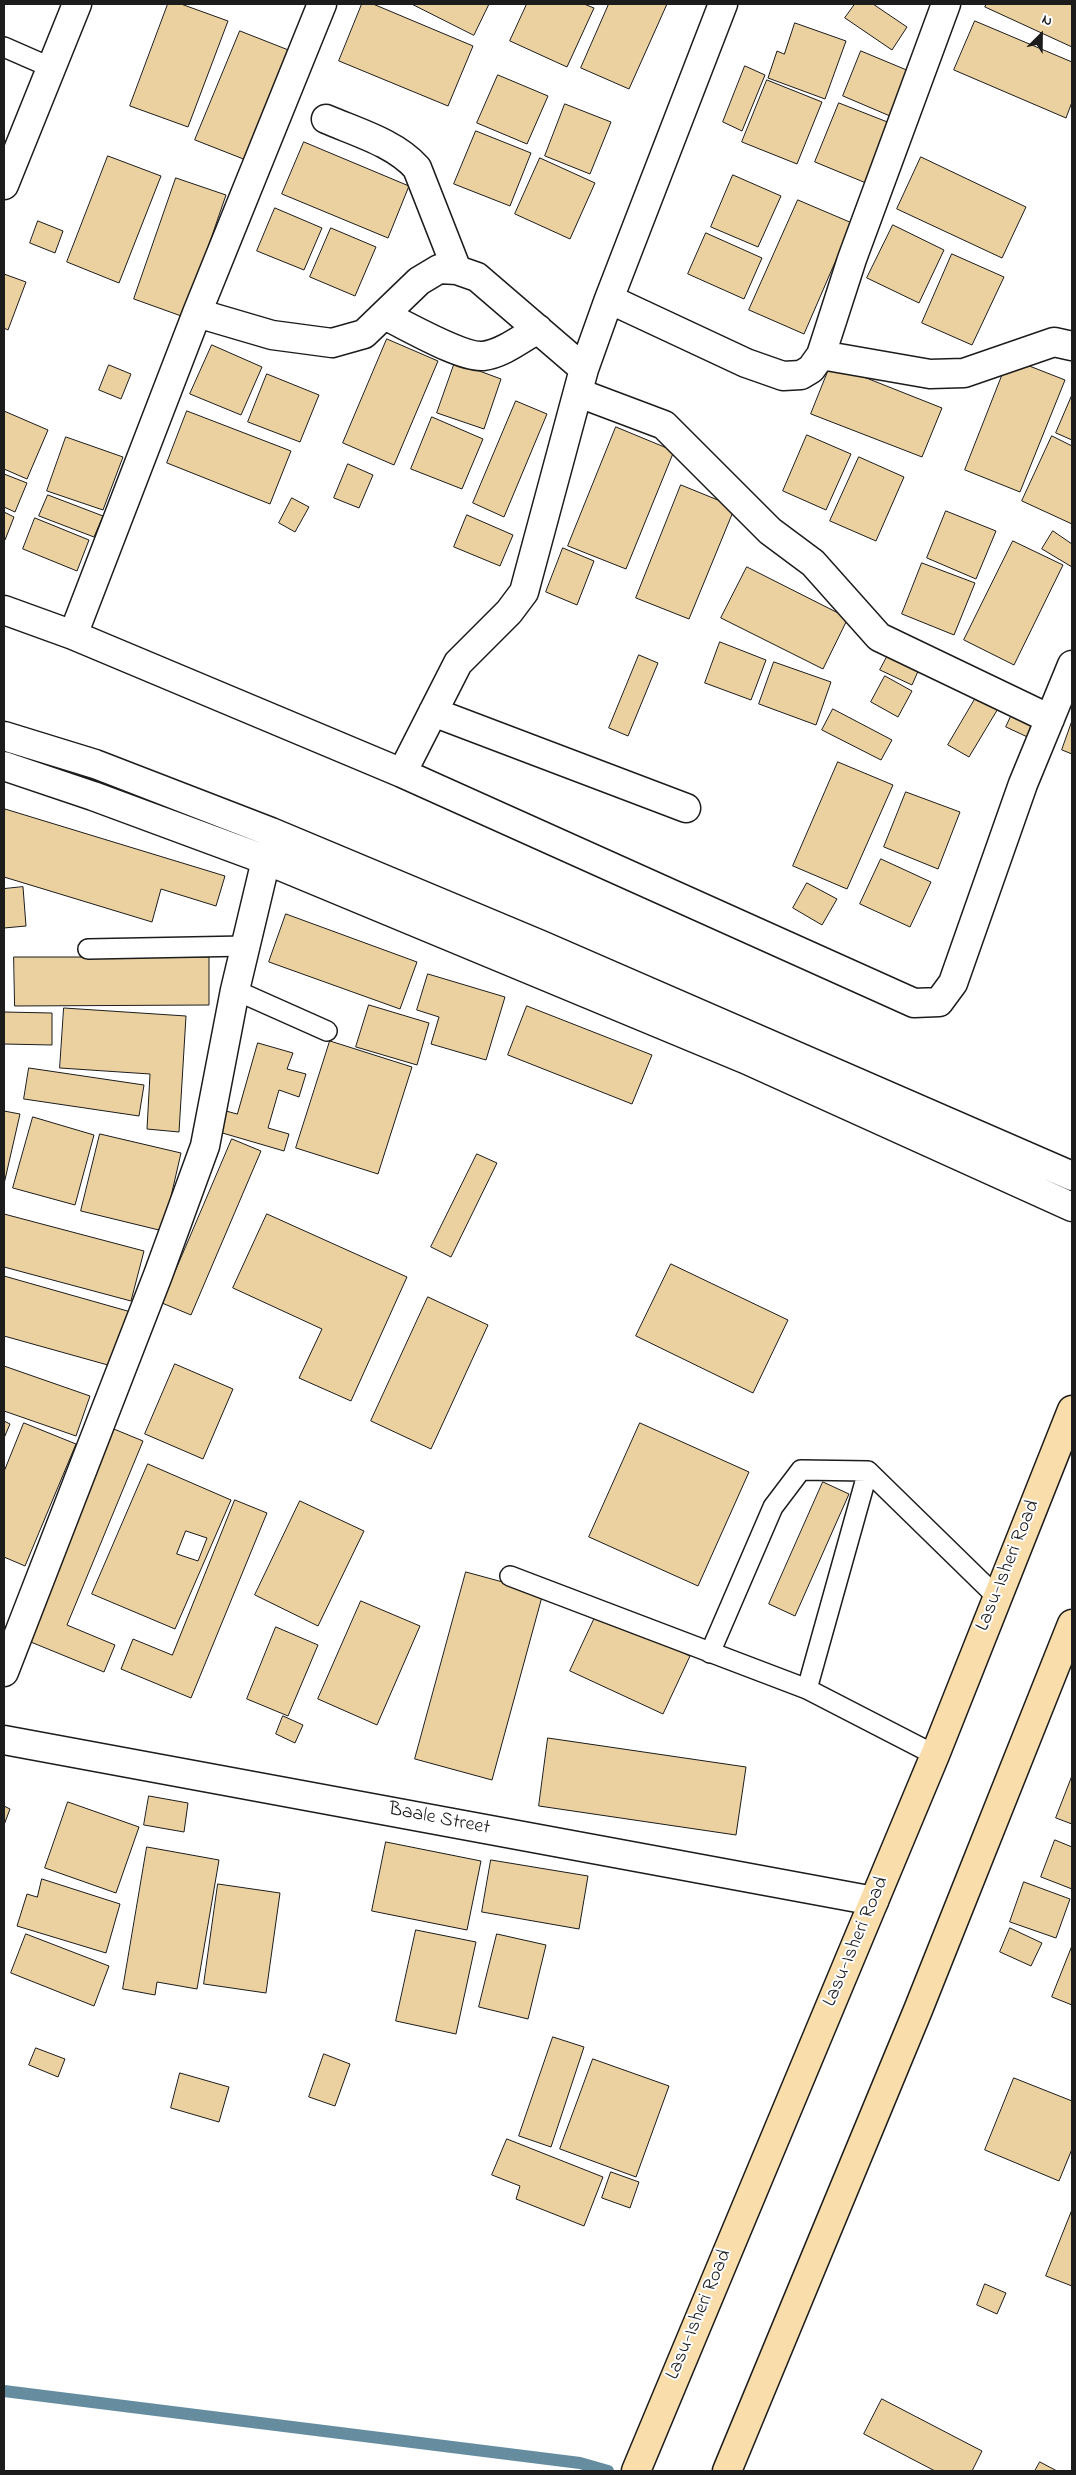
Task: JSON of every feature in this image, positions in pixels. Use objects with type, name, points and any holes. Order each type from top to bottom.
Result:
[{"type":"main road","name":"Lasu-Isheri Road","points":[[639,2463],[935,1755],[996,1597],[1072,1410]]},
{"type":"main road","points":[[727,2471],[918,2010],[1072,1624]]},
{"type":"street","points":[[4,185],[78,4]]},
{"type":"street","points":[[73,635],[197,313],[322,4]]},
{"type":"street","points":[[402,773],[458,663],[509,612],[524,592],[582,381],[609,299],[723,4]]},
{"type":"street","points":[[609,299],[746,364],[783,376],[801,375],[810,369],[821,355],[852,258],[946,4]]},
{"type":"street","points":[[326,119],[385,145],[409,159],[417,168],[457,270]]},
{"type":"street","points":[[197,313],[272,335],[332,343],[364,334],[425,277],[438,269],[457,270],[477,277],[538,329],[582,381],[664,425],[770,531],[813,562],[879,637],[1050,719]]},
{"type":"street","points":[[384,315],[447,346],[482,356],[495,353],[538,329]]},
{"type":"street","points":[[821,355],[930,374],[964,373],[1054,342],[1072,346]]},
{"type":"street","points":[[4,610],[73,635],[402,773],[914,1003],[939,1002],[953,983],[1023,784],[1072,665]]},
{"type":"street","points":[[433,712],[686,808]]},
{"type":"street","points":[[4,736],[95,764],[271,832],[541,945],[1072,1176]]},
{"type":"street","points":[[4,766],[93,796],[266,860],[745,1059],[1072,1207]]},
{"type":"street","points":[[4,1672],[154,1284],[205,1146],[235,990],[266,860]]},
{"type":"street","name":"Baale Street","points":[[4,1740],[874,1901]]},
{"type":"lane","points":[[4,47],[52,68]]},
{"type":"lane","points":[[88,949],[246,946]]},
{"type":"lane","points":[[235,990],[326,1031]]},
{"type":"lane","points":[[710,1653],[773,1507],[801,1470],[868,1471],[996,1597]]},
{"type":"lane","points":[[807,1689],[868,1471]]},
{"type":"lane","points":[[510,1576],[807,1689],[935,1755]]},
{"type":"building","points":[[168,4],[181,4],[228,21],[188,127],[130,106]]},
{"type":"building","points":[[362,4],[373,4],[473,46],[448,106],[339,61]]},
{"type":"building","points":[[412,4],[489,4],[474,35]]},
{"type":"building","points":[[527,4],[584,4],[594,8],[567,67],[510,41]]},
{"type":"building","points":[[609,4],[667,4],[629,89],[581,68]]},
{"type":"building","points":[[855,4],[873,4],[907,27],[892,50],[845,18]]},
{"type":"building","points":[[987,4],[1072,4],[1072,47],[985,7]]},
{"type":"building","points":[[975,21],[1072,62],[1072,102],[1066,118],[954,70]]},
{"type":"building","points":[[795,23],[846,41],[825,99],[768,78],[777,51],[784,54]]},
{"type":"building","points":[[240,31],[291,51],[246,160],[195,140]]},
{"type":"building","points":[[861,51],[909,71],[890,116],[843,96]]},
{"type":"building","points":[[745,66],[765,75],[742,131],[723,122]]},
{"type":"building","points":[[498,75],[548,96],[527,144],[477,123]]},
{"type":"building","points":[[767,80],[822,102],[797,164],[742,142]]},
{"type":"building","points":[[839,103],[890,123],[866,183],[815,162]]},
{"type":"building","points":[[565,104],[611,122],[590,174],[545,156]]},
{"type":"building","points":[[476,131],[531,153],[510,206],[454,184]]},
{"type":"building","points":[[304,142],[409,186],[388,238],[282,194]]},
{"type":"building","points":[[108,156],[161,176],[119,283],[67,262]]},
{"type":"building","points":[[921,157],[1026,207],[1002,258],[897,209]]},
{"type":"building","points":[[540,158],[595,183],[570,239],[515,214]]},
{"type":"building","points":[[733,175],[781,196],[758,247],[711,227]]},
{"type":"building","points":[[176,178],[226,195],[184,317],[134,299]]},
{"type":"building","points":[[798,200],[852,223],[804,334],[749,310]]},
{"type":"building","points":[[275,208],[322,228],[304,270],[257,251]]},
{"type":"building","points":[[38,221],[63,231],[55,253],[30,243]]},
{"type":"building","points":[[893,225],[944,250],[919,303],[867,278]]},
{"type":"building","points":[[331,228],[376,247],[355,296],[310,277]]},
{"type":"building","points":[[706,233],[762,258],[744,299],[688,274]]},
{"type":"building","points":[[952,254],[1004,277],[972,345],[922,323]]},
{"type":"building","points":[[4,274],[26,282],[8,330],[4,328]]},
{"type":"building","points":[[387,339],[438,361],[394,465],[343,443]]},
{"type":"building","points":[[212,345],[262,367],[241,415],[190,394]]},
{"type":"building","points":[[1009,358],[1065,380],[1020,492],[965,470]]},
{"type":"building","points":[[455,362],[501,379],[484,429],[437,413]]},
{"type":"building","points":[[831,364],[942,408],[922,457],[811,414]]},
{"type":"building","points":[[109,365],[131,374],[121,399],[99,390]]},
{"type":"building","points":[[267,374],[319,395],[300,442],[248,422]]},
{"type":"building","points":[[1072,395],[1072,440],[1056,433]]},
{"type":"building","points":[[516,401],[547,414],[504,517],[473,503]]},
{"type":"building","points":[[4,411],[48,430],[27,479],[4,469]]},
{"type":"building","points":[[187,411],[291,451],[270,504],[167,463]]},
{"type":"building","points":[[432,417],[483,439],[462,489],[411,469]]},
{"type":"building","points":[[616,427],[674,451],[626,569],[568,546]]},
{"type":"building","points":[[807,435],[851,454],[826,510],[783,491]]},
{"type":"building","points":[[1052,436],[1072,446],[1072,524],[1022,501]]},
{"type":"building","points":[[66,437],[123,457],[103,510],[47,491]]},
{"type":"building","points":[[859,457],[904,477],[876,541],[830,521]]},
{"type":"building","points":[[348,464],[373,475],[359,508],[334,498]]},
{"type":"building","points":[[4,474],[27,483],[15,512],[4,507]]},
{"type":"building","points":[[681,485],[735,507],[689,619],[636,598]]},
{"type":"building","points":[[48,495],[103,516],[94,537],[39,516]]},
{"type":"building","points":[[292,498],[309,507],[295,532],[279,523]]},
{"type":"building","points":[[946,511],[996,531],[976,579],[927,558]]},
{"type":"building","points":[[4,512],[14,517],[5,540],[4,540]]},
{"type":"building","points":[[467,515],[513,535],[500,566],[454,547]]},
{"type":"building","points":[[35,518],[89,540],[77,571],[23,549]]},
{"type":"building","points":[[1053,531],[1072,544],[1072,567],[1042,549]]},
{"type":"building","points":[[1013,541],[1063,565],[1014,665],[964,640]]},
{"type":"building","points":[[563,548],[594,561],[577,605],[546,592]]},
{"type":"building","points":[[922,563],[975,583],[954,635],[902,614]]},
{"type":"building","points":[[747,567],[848,618],[823,669],[721,618]]},
{"type":"building","points":[[720,642],[766,660],[751,700],[705,683]]},
{"type":"building","points":[[639,655],[658,663],[628,736],[609,728]]},
{"type":"building","points":[[888,655],[919,669],[912,685],[880,670]]},
{"type":"building","points":[[774,662],[831,682],[816,725],[759,704]]},
{"type":"building","points":[[885,676],[912,691],[898,717],[871,702]]},
{"type":"building","points":[[1022,693],[1050,719],[1036,741],[1006,727]]},
{"type":"building","points":[[978,694],[999,707],[969,757],[948,745]]},
{"type":"building","points":[[833,709],[892,740],[881,760],[822,730]]},
{"type":"building","points":[[1072,721],[1072,754],[1062,750]]},
{"type":"building","points":[[838,762],[893,785],[847,889],[793,866]]},
{"type":"building","points":[[906,792],[960,812],[938,869],[884,847]]},
{"type":"building","points":[[5,809],[225,876],[216,906],[161,889],[152,922],[4,877]]},
{"type":"building","points":[[881,859],[931,882],[910,927],[860,904]]},
{"type":"building","points":[[807,883],[837,899],[822,925],[793,908]]},
{"type":"building","points":[[23,887],[26,926],[4,928],[4,889]]},
{"type":"building","points":[[286,914],[417,962],[400,1009],[269,962]]},
{"type":"building","points":[[14,957],[209,957],[209,1005],[15,1006]]},
{"type":"building","points":[[428,974],[505,997],[486,1060],[431,1044],[439,1017],[417,1010]]},
{"type":"building","points":[[369,1005],[429,1023],[417,1065],[356,1047]]},
{"type":"building","points":[[527,1006],[652,1055],[632,1104],[508,1055]]},
{"type":"building","points":[[64,1008],[186,1016],[179,1132],[147,1129],[150,1074],[60,1068]]},
{"type":"building","points":[[4,1012],[52,1013],[52,1045],[4,1044]]},
{"type":"building","points":[[330,1041],[412,1067],[378,1174],[296,1148]]},
{"type":"building","points":[[258,1043],[293,1053],[287,1069],[306,1074],[299,1097],[279,1090],[268,1128],[289,1134],[284,1151],[219,1132],[226,1111],[237,1114]]},
{"type":"building","points":[[29,1068],[144,1085],[139,1116],[24,1099]]},
{"type":"building","points":[[4,1111],[20,1114],[4,1184]]},
{"type":"building","points":[[33,1117],[94,1135],[75,1205],[13,1188]]},
{"type":"building","points":[[100,1134],[181,1153],[163,1231],[81,1211]]},
{"type":"building","points":[[232,1139],[261,1151],[191,1315],[162,1303]]},
{"type":"building","points":[[477,1154],[497,1163],[451,1257],[431,1247]]},
{"type":"building","points":[[4,1214],[144,1251],[131,1301],[4,1267]]},
{"type":"building","points":[[267,1214],[407,1277],[351,1401],[299,1378],[322,1329],[233,1288]]},
{"type":"building","points":[[671,1264],[788,1320],[753,1393],[636,1336]]},
{"type":"building","points":[[4,1276],[131,1312],[115,1367],[4,1336]]},
{"type":"building","points":[[428,1297],[488,1325],[431,1449],[371,1421]]},
{"type":"building","points":[[175,1364],[233,1389],[203,1459],[145,1434]]},
{"type":"building","points":[[4,1366],[90,1396],[76,1436],[4,1411]]},
{"type":"building","points":[[4,1421],[10,1424],[4,1438]]},
{"type":"building","points":[[24,1423],[76,1444],[25,1566],[4,1557],[4,1472]]},
{"type":"building","points":[[640,1423],[749,1472],[698,1586],[589,1537]]},
{"type":"building","points":[[109,1427],[143,1441],[67,1625],[115,1645],[104,1672],[21,1638]]},
{"type":"building","points":[[148,1464],[231,1500],[175,1629],[92,1594]],"holes":[[[186,1531],[207,1538],[198,1561],[177,1554]]]},
{"type":"building","points":[[823,1482],[849,1494],[795,1616],[769,1604]]},
{"type":"building","points":[[235,1500],[267,1513],[191,1698],[121,1669],[133,1639],[172,1655]]},
{"type":"building","points":[[300,1501],[364,1531],[318,1626],[255,1595]]},
{"type":"building","points":[[466,1572],[543,1593],[492,1780],[415,1759]]},
{"type":"building","points":[[361,1601],[420,1626],[377,1725],[318,1699]]},
{"type":"building","points":[[597,1613],[690,1656],[663,1714],[570,1671]]},
{"type":"building","points":[[276,1627],[318,1645],[288,1716],[247,1699]]},
{"type":"building","points":[[283,1716],[303,1725],[295,1743],[276,1734]]},
{"type":"building","points":[[548,1738],[746,1767],[736,1835],[539,1806]]},
{"type":"building","points":[[1072,1776],[1072,1824],[1056,1818]]},
{"type":"building","points":[[149,1796],[188,1803],[184,1832],[144,1825]]},
{"type":"building","points":[[68,1802],[139,1827],[116,1893],[45,1868]]},
{"type":"building","points":[[4,1806],[10,1809],[4,1825]]},
{"type":"building","points":[[1055,1840],[1072,1847],[1072,1889],[1041,1877]]},
{"type":"building","points":[[386,1842],[481,1861],[467,1930],[372,1911]]},
{"type":"building","points":[[147,1847],[219,1860],[197,1989],[157,1982],[155,1995],[123,1989]]},
{"type":"building","points":[[491,1860],[588,1876],[579,1929],[482,1912]]},
{"type":"building","points":[[42,1879],[120,1904],[106,1953],[17,1926],[27,1894],[37,1897]]},
{"type":"building","points":[[1024,1882],[1070,1899],[1056,1938],[1010,1922]]},
{"type":"building","points":[[218,1884],[280,1893],[266,1993],[204,1984]]},
{"type":"building","points":[[1010,1928],[1042,1943],[1031,1966],[1000,1952]]},
{"type":"building","points":[[416,1930],[476,1942],[456,2034],[396,2021]]},
{"type":"building","points":[[26,1934],[109,1966],[94,2006],[11,1973]]},
{"type":"building","points":[[497,1934],[546,1945],[528,2019],[479,2007]]},
{"type":"building","points":[[1072,1946],[1072,2005],[1052,1997]]},
{"type":"building","points":[[553,2037],[584,2047],[551,2147],[519,2136]]},
{"type":"building","points":[[36,2048],[65,2059],[58,2077],[29,2065]]},
{"type":"building","points":[[324,2054],[350,2064],[335,2106],[309,2097]]},
{"type":"building","points":[[593,2059],[669,2086],[636,2177],[560,2149]]},
{"type":"building","points":[[180,2073],[229,2087],[219,2122],[171,2108]]},
{"type":"building","points":[[1014,2078],[1072,2101],[1072,2149],[1059,2181],[985,2150]]},
{"type":"building","points":[[507,2139],[603,2177],[584,2226],[516,2199],[520,2186],[492,2175]]},
{"type":"building","points":[[611,2172],[639,2182],[630,2208],[602,2198]]},
{"type":"building","points":[[1072,2210],[1072,2286],[1046,2276]]},
{"type":"building","points":[[985,2284],[1006,2293],[997,2314],[977,2305]]},
{"type":"building","points":[[882,2399],[982,2451],[972,2471],[935,2471],[864,2434]]},
{"type":"building","points":[[1040,2462],[1057,2471],[1035,2471]]},
{"type":"waterway","points":[[4,2391],[580,2463],[608,2471]]}]
